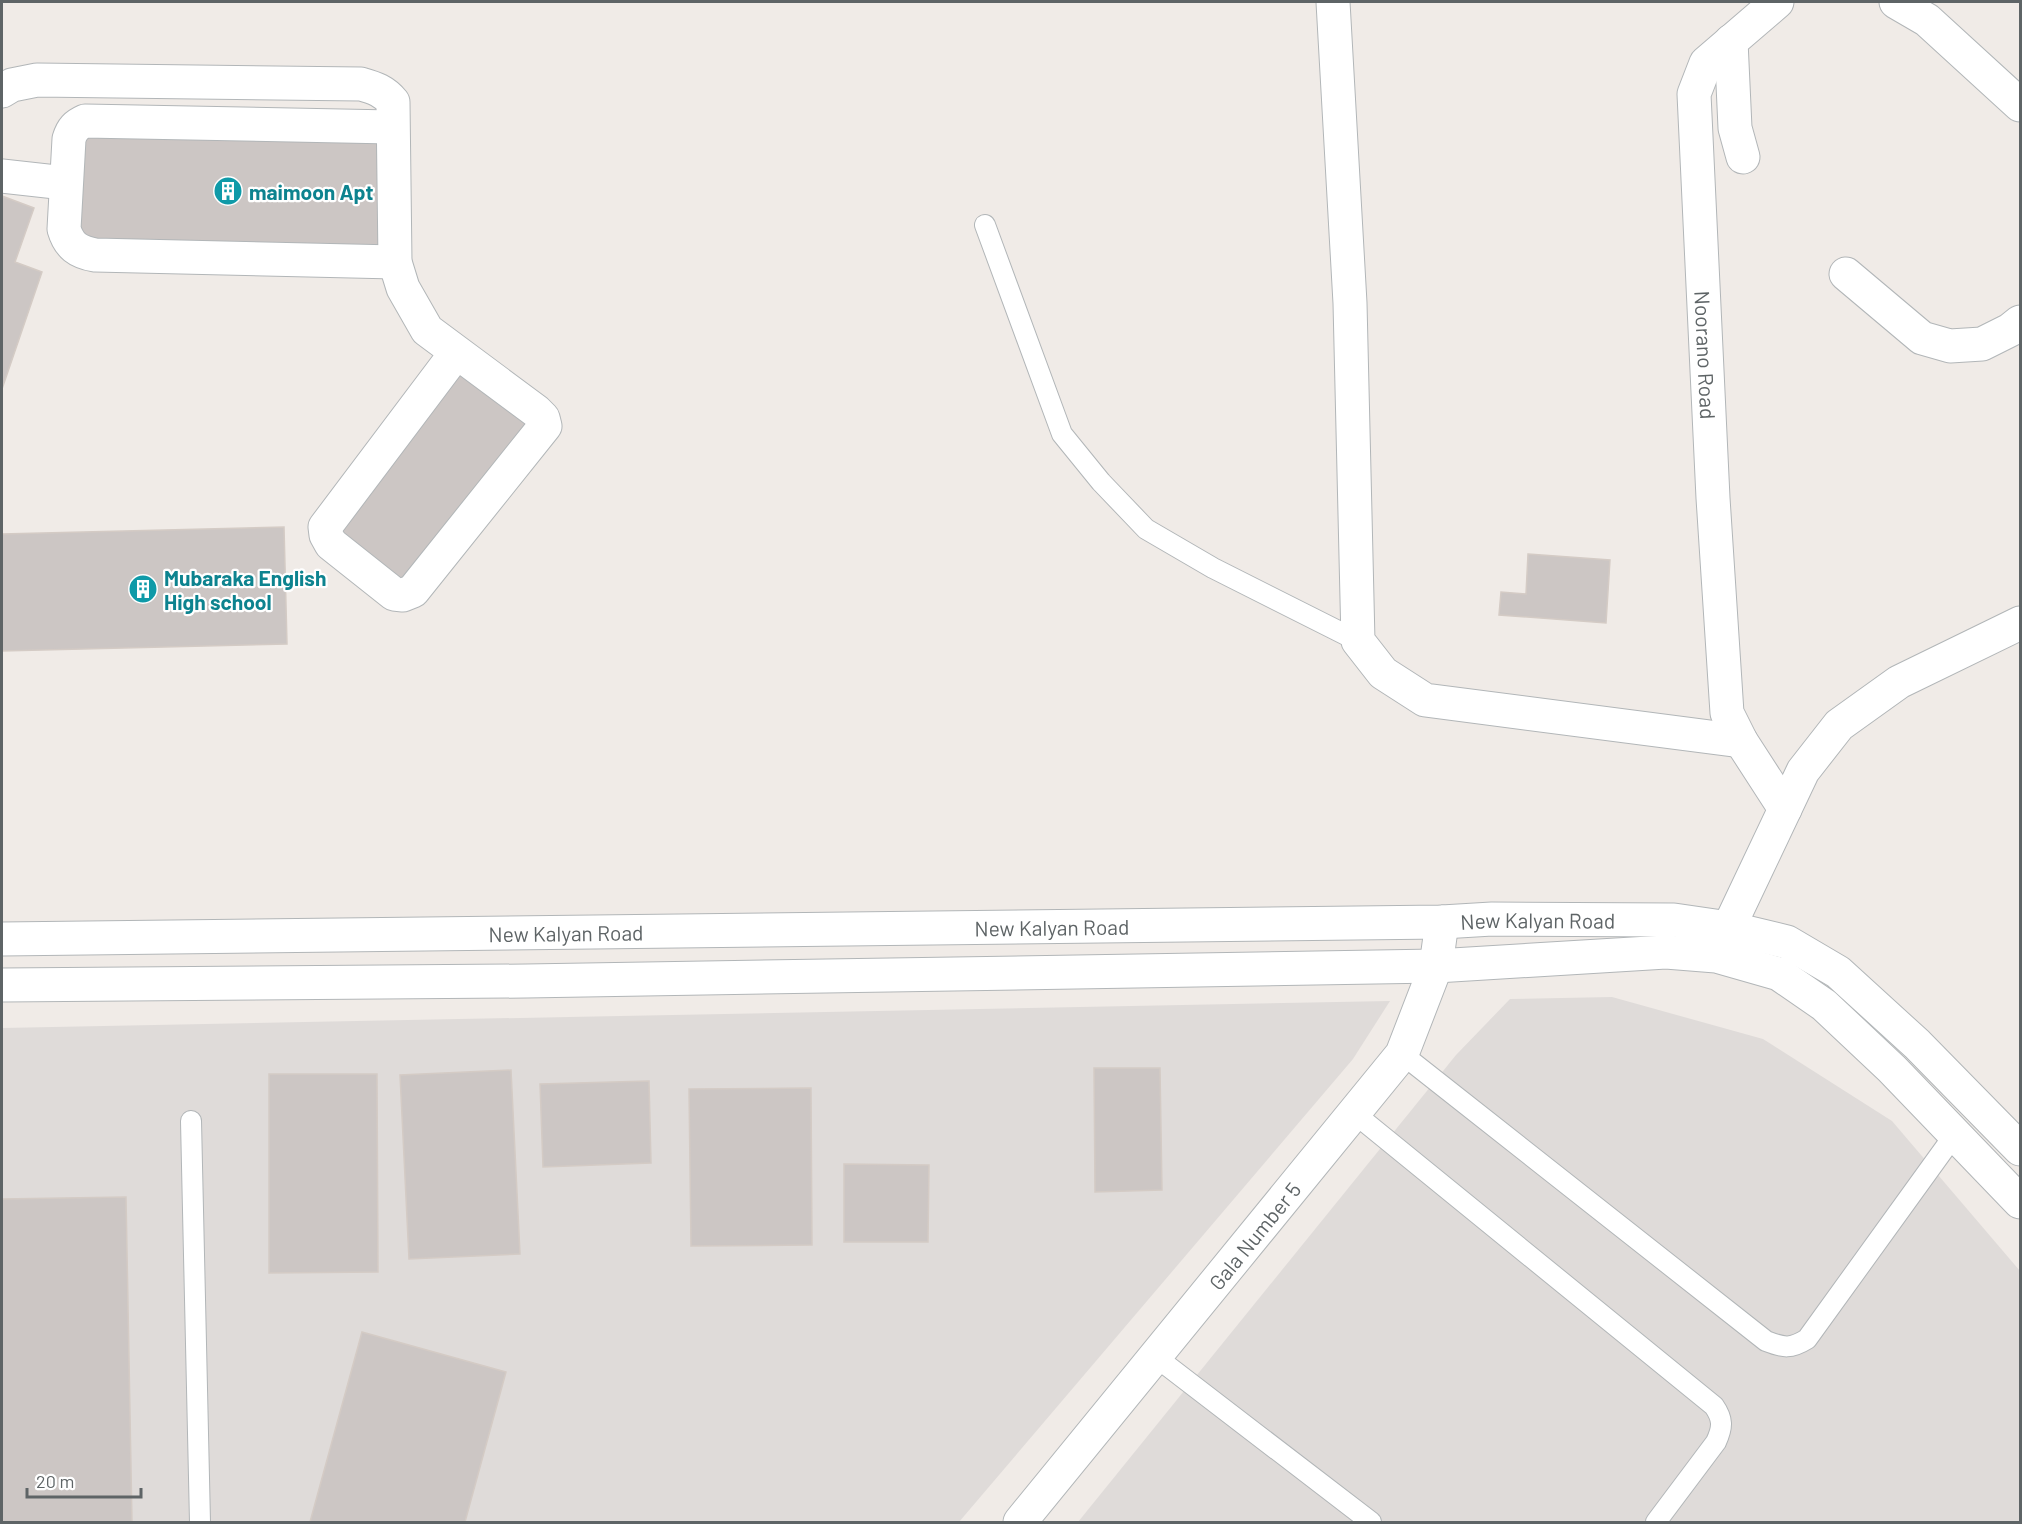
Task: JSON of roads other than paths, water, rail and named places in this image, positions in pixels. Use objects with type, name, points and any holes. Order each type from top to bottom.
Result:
[{"type":"street","points":[[1333,2],[1350,303],[1358,641],[1383,673],[1425,700],[1742,741]]},
{"type":"street","name":"Noorano Road","points":[[1777,2],[1706,63],[1694,94],[1713,498],[1727,713],[1785,809]]},
{"type":"street","points":[[1896,2],[1935,11],[2020,105]]},
{"type":"street","points":[[1731,41],[1735,128],[1743,158]]},
{"type":"street","points":[[2,91],[12,86],[38,80],[361,84],[377,88],[393,102],[395,262],[403,288],[427,330],[536,411],[543,418],[544,426],[414,591],[403,596],[394,594],[331,544],[326,535],[325,526],[456,353]]},
{"type":"street","points":[[392,127],[84,122],[71,131],[65,183],[64,229],[66,238],[74,248],[83,253],[395,262]]},
{"type":"street","points":[[2,176],[65,183]]},
{"type":"street","points":[[1846,274],[1922,338],[1950,346],[1982,344],[2010,330],[2020,321]]},
{"type":"street","points":[[2,985],[538,981],[1436,966],[1666,952],[1722,942],[1803,771],[1839,725],[1899,682],[2020,623]]},
{"type":"street","name":"New Kalyan Road","points":[[2,939],[1442,922],[1492,919],[1674,920],[1722,942],[1779,974],[1824,1005],[1892,1069],[2020,1202]]},
{"type":"street","name":"Gala Number 5","points":[[1020,1522],[1402,1054],[1436,966],[1442,922]]},
{"type":"street","name":"New Kalyan Road","points":[[1722,942],[1787,942],[1838,972],[1917,1044],[2020,1149]]},
{"type":"lane","points":[[985,225],[1062,434],[1101,482],[1146,529],[1213,568],[1358,641]]},
{"type":"lane","points":[[1402,1054],[1766,1341],[1783,1347],[1797,1346],[1807,1339],[1955,1134]]},
{"type":"lane","points":[[1354,1113],[1714,1406],[1722,1417],[1722,1430],[1716,1442],[1656,1522]]},
{"type":"lane","points":[[191,1121],[200,1522]]},
{"type":"lane","points":[[1156,1357],[1371,1522]]},
{"type":"place","name":"maimoon Apt","points":[[228,191]]},
{"type":"place","name":"Mubaraka English High school","points":[[143,589]]}]
